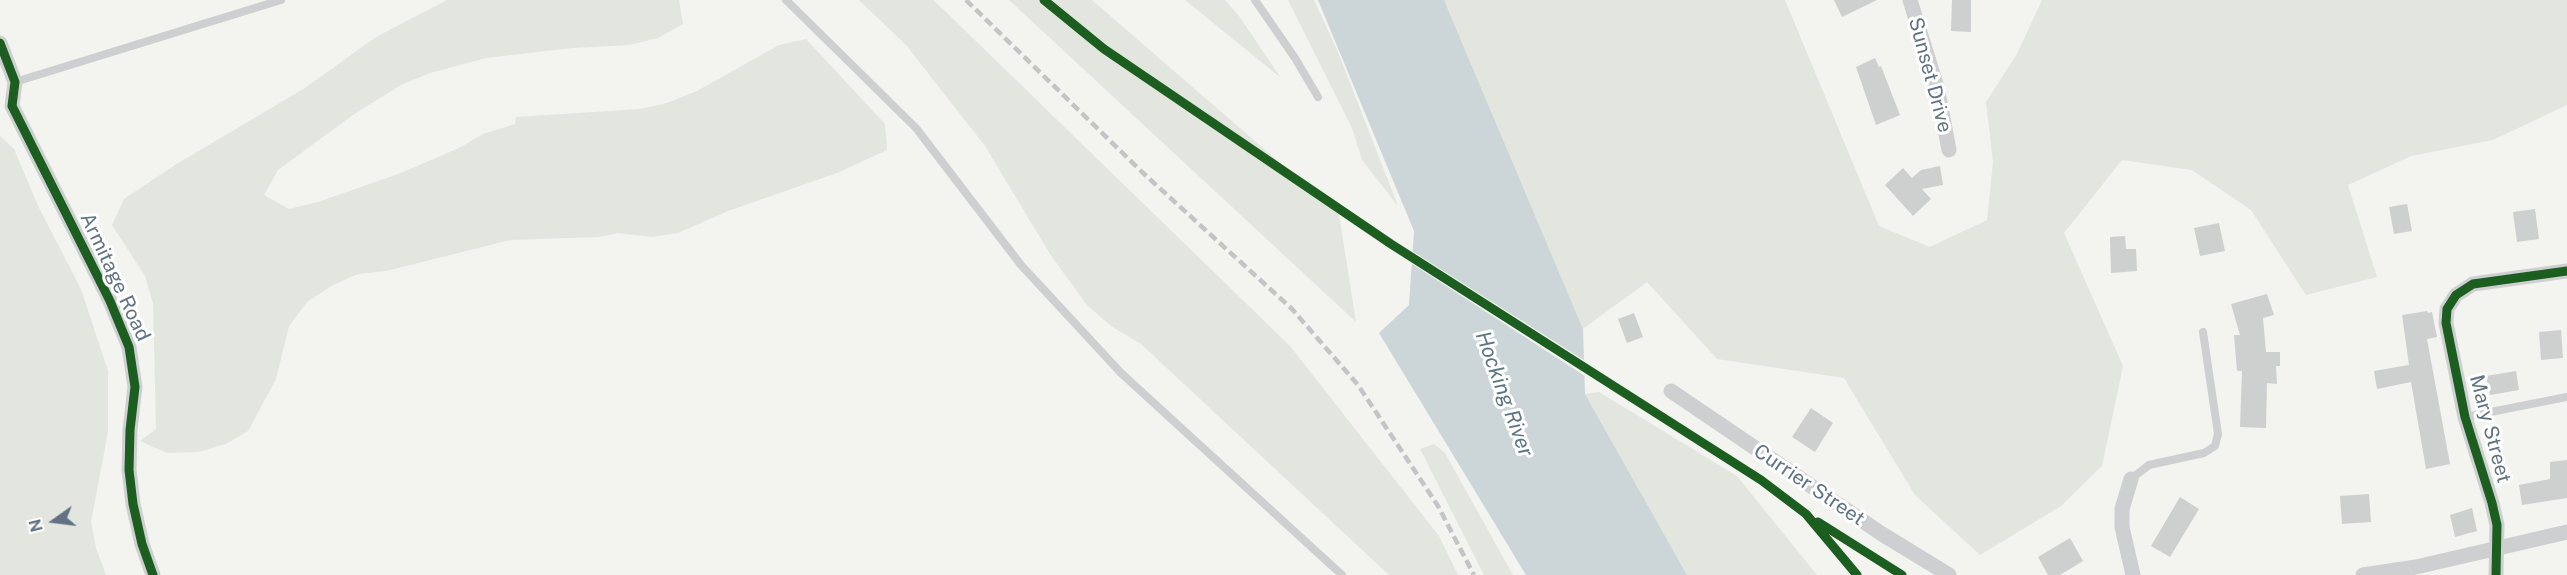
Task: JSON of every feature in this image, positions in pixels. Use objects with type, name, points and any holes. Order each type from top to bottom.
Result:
[{"type":"street","name":"Sunset Drive","points":[[1910,0],[1937,87],[1949,150]]},
{"type":"street","name":"Armitage Road","points":[[0,43],[15,82],[12,106],[110,301],[129,347],[135,387],[130,430],[129,470],[133,504],[142,544],[153,575]]},
{"type":"street","name":"Mary Street","points":[[2496,575],[2497,525],[2465,417],[2446,323],[2447,309],[2456,295],[2464,288],[2481,282],[2567,271]]},
{"type":"street","name":"Currier Street","points":[[1671,391],[1882,534],[1949,575]]},
{"type":"street","points":[[2131,479],[2122,509],[2122,527],[2133,575]]},
{"type":"street","points":[[2363,575],[2416,567],[2567,532]]},
{"type":"lane","points":[[15,82],[281,0]]},
{"type":"lane","points":[[786,0],[916,128],[1021,265],[1121,373],[1342,575]]},
{"type":"lane","points":[[1255,0],[1295,58],[1318,97]]},
{"type":"lane","points":[[2131,479],[2149,465],[2204,453],[2215,446],[2218,434],[2203,332]]},
{"type":"lane","points":[[2465,417],[2567,397]]},
{"type":"shaded area","points":[[447,0],[679,0],[683,24],[658,38],[629,45],[573,48],[486,58],[430,73],[401,85],[353,115],[278,170],[264,195],[289,209],[318,202],[401,173],[459,148],[483,134],[515,124],[516,117],[640,109],[667,103],[697,91],[779,45],[806,39],[885,124],[887,150],[837,173],[728,211],[678,233],[652,237],[618,233],[599,237],[510,240],[386,271],[358,274],[333,285],[307,302],[289,326],[276,379],[248,431],[226,444],[198,452],[167,453],[140,441],[156,429],[153,303],[145,276],[112,225],[124,199],[175,165],[305,88],[376,37]]},
{"type":"shaded area","points":[[859,0],[933,0],[946,12],[1290,346],[1439,536],[1458,575],[1389,575],[1141,344],[1111,326],[1087,305],[1050,254],[985,146],[906,45]]},
{"type":"shaded area","points":[[1009,0],[1092,0],[1308,187],[1338,208],[1356,322]]},
{"type":"shaded area","points":[[1185,0],[1225,0],[1239,16],[1281,78]]},
{"type":"shaded area","points":[[1288,0],[1314,0],[1338,52],[1398,206],[1362,160],[1352,128]]},
{"type":"shaded area","points":[[1444,0],[1785,0],[1879,226],[1930,247],[1987,220],[1993,162],[1986,102],[2017,54],[2042,0],[2567,0],[2567,105],[2493,140],[2411,156],[2348,185],[2377,277],[2306,295],[2251,210],[2192,170],[2122,160],[2064,233],[2123,366],[2102,466],[2061,506],[1980,555],[1915,495],[1844,378],[1717,359],[1647,282],[1583,329]]},
{"type":"shaded area","points":[[0,136],[14,149],[39,208],[81,289],[108,371],[108,432],[91,522],[96,548],[106,575],[0,575]]},
{"type":"shaded area","points":[[1599,392],[1737,476],[1817,575],[1687,575],[1585,394]]},
{"type":"shaded area","points":[[1434,444],[1445,453],[1513,575],[1484,575],[1420,449]]},
{"type":"water","name":"Hocking River","points":[[1318,0],[1444,0],[1583,329],[1585,394],[1687,575],[1526,575],[1379,333],[1409,305],[1414,231]]},
{"type":"pier","points":[[1409,249],[1587,362],[1588,378],[1409,262]]},
{"type":"building","points":[[1834,0],[1877,0],[1842,17]]},
{"type":"building","points":[[1952,0],[1971,0],[1971,32],[1951,31]]},
{"type":"building","points":[[1875,58],[1879,67],[1881,66],[1900,115],[1876,125],[1856,67]]},
{"type":"building","points":[[1940,166],[1943,185],[1922,189],[1931,199],[1913,216],[1885,185],[1903,168],[1912,178],[1921,170]]},
{"type":"building","points":[[2407,204],[2412,231],[2394,234],[2389,207]]},
{"type":"building","points":[[2535,209],[2539,239],[2517,242],[2513,212]]},
{"type":"building","points":[[2219,223],[2225,251],[2200,256],[2194,228]]},
{"type":"building","points":[[2125,236],[2126,249],[2136,249],[2137,271],[2111,273],[2110,237]]},
{"type":"building","points":[[2267,294],[2274,315],[2263,318],[2266,352],[2280,352],[2280,366],[2276,366],[2277,384],[2267,383],[2266,428],[2240,427],[2242,371],[2237,371],[2234,335],[2240,335],[2231,304]]},
{"type":"building","points":[[2432,312],[2437,337],[2427,339],[2450,464],[2426,469],[2411,382],[2377,389],[2374,371],[2409,365],[2402,315]]},
{"type":"building","points":[[1634,313],[1643,337],[1627,343],[1618,319]]},
{"type":"building","points":[[2561,330],[2563,358],[2541,360],[2539,332]]},
{"type":"building","points":[[2516,371],[2519,390],[2490,395],[2486,376]]},
{"type":"building","points":[[1811,408],[1833,423],[1815,452],[1792,437]]},
{"type":"building","points":[[2567,460],[2567,498],[2522,505],[2519,485],[2550,479],[2550,462]]},
{"type":"building","points":[[2369,494],[2371,522],[2342,524],[2340,496]]},
{"type":"building","points":[[2180,497],[2199,509],[2170,557],[2151,546]]},
{"type":"building","points":[[2472,508],[2477,531],[2455,537],[2450,515]]},
{"type":"building","points":[[2070,538],[2083,561],[2060,575],[2048,575],[2038,557]]},
{"type":"railway","points":[[966,0],[1142,172],[1292,309],[1358,385],[1438,506],[1474,575]]},
{"type":"cycle path","points":[[1044,0],[1104,49],[1391,244],[1761,480],[1806,514],[1857,575]]},
{"type":"cycle path","points":[[0,43],[15,82],[12,106],[110,301],[129,347],[135,387],[130,430],[129,470],[133,504],[142,544],[153,575]]},
{"type":"cycle path","points":[[2496,575],[2497,525],[2465,417],[2446,323],[2447,309],[2456,295],[2473,284],[2567,271]]},
{"type":"cycle path","points":[[1818,522],[1902,575]]}]
